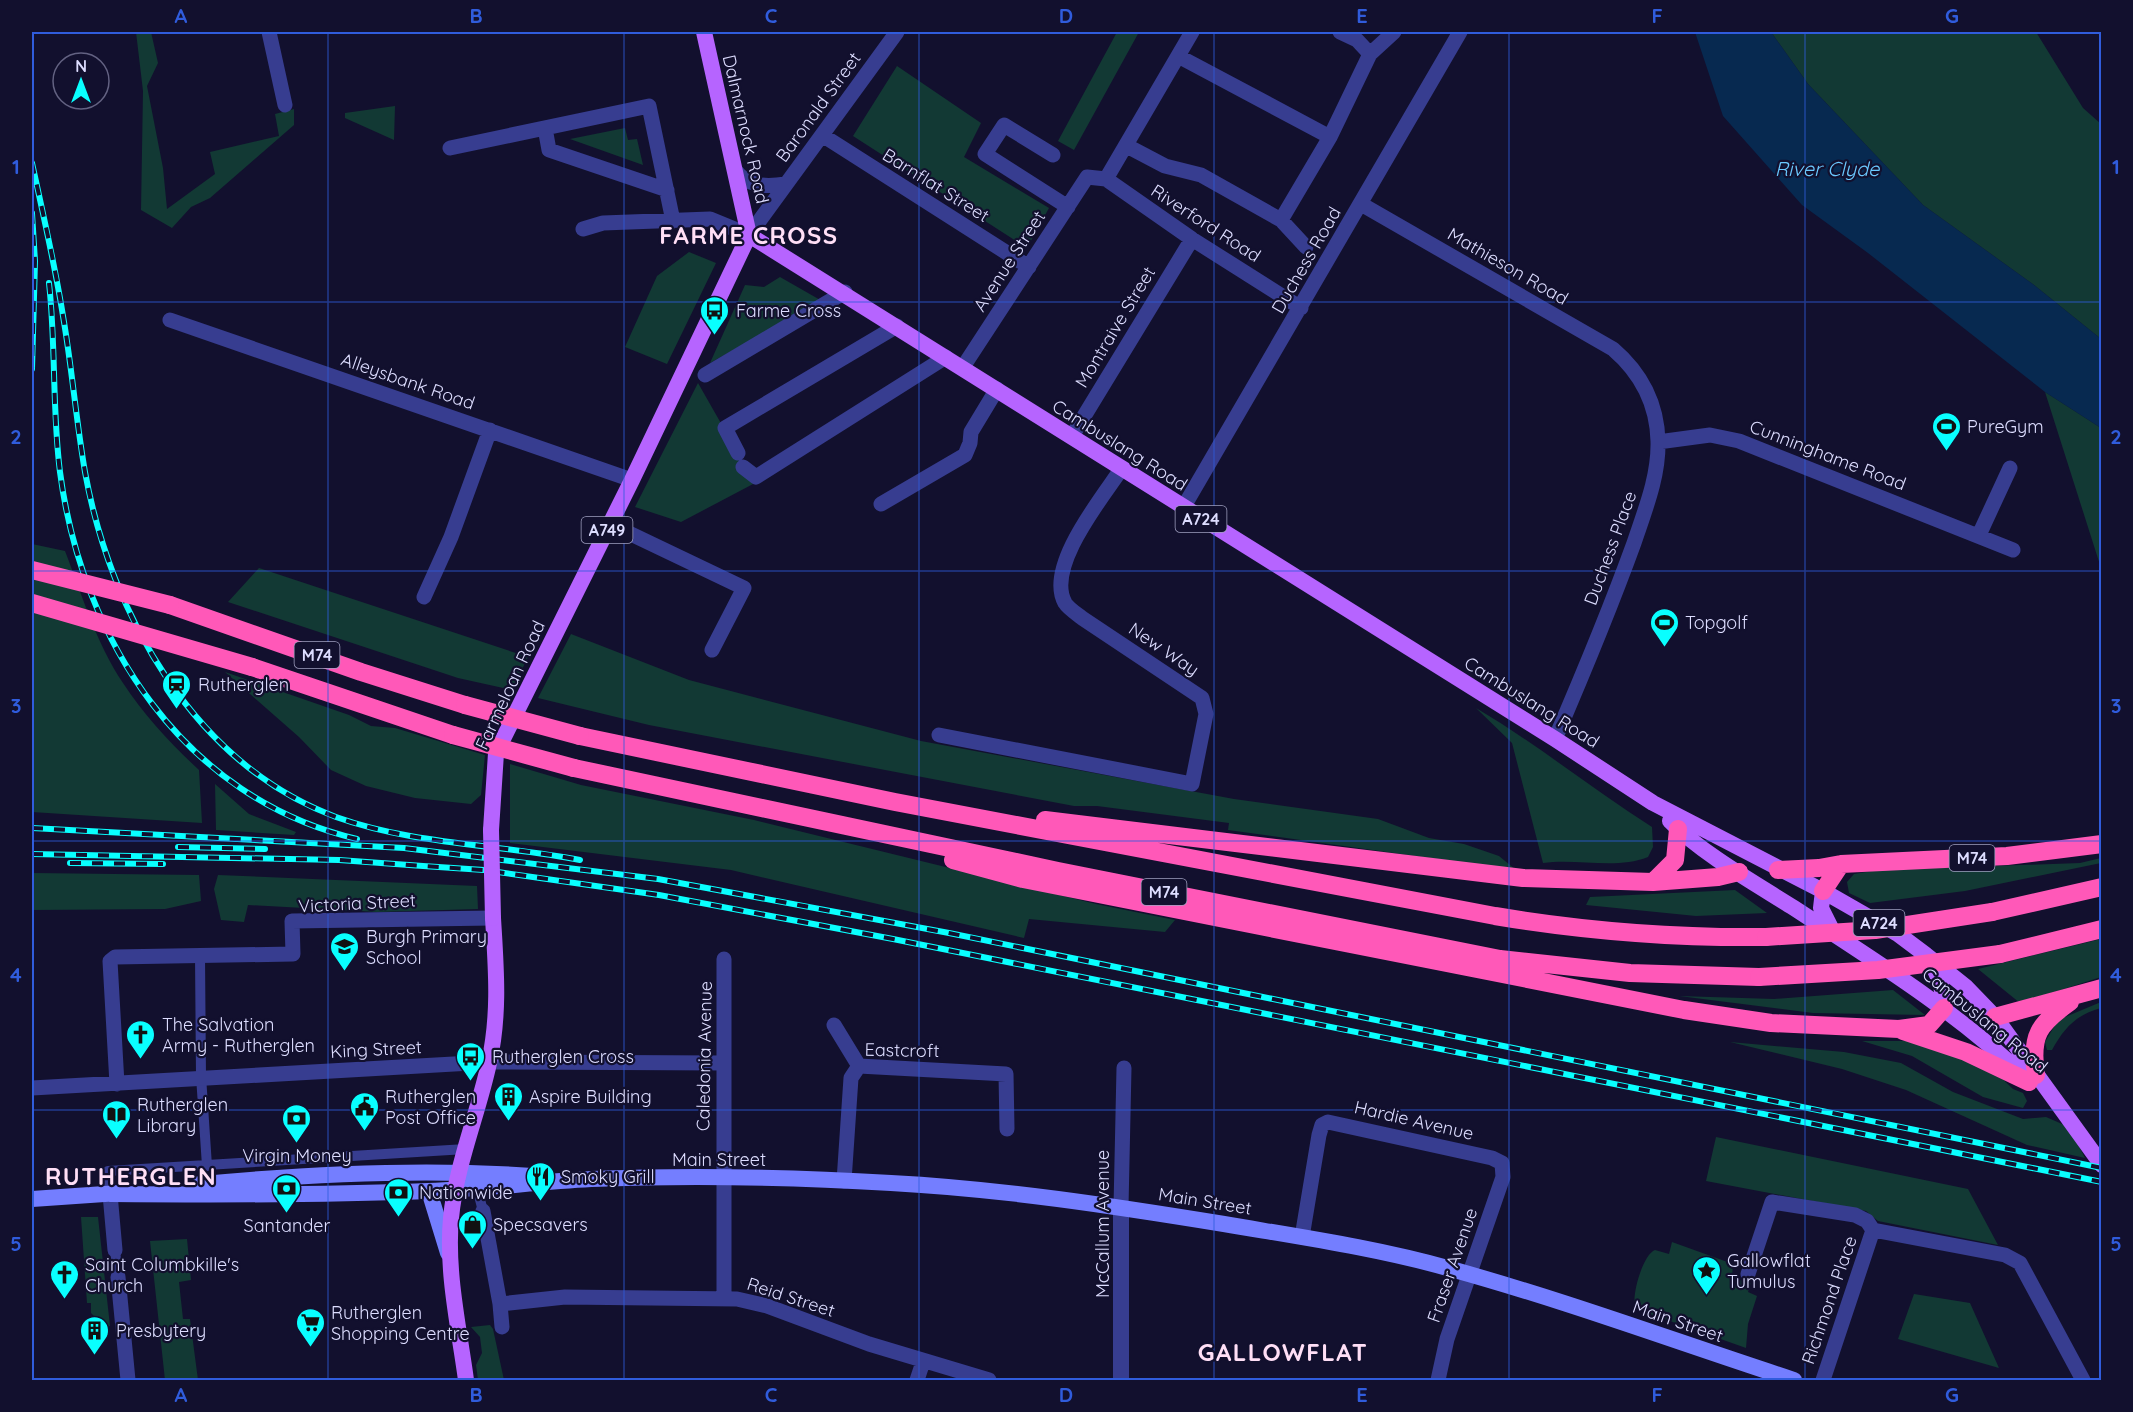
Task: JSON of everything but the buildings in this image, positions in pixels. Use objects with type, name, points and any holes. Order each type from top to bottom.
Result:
[{"type":"highway","name":"M74","points":[[32,570],[170,604],[465,705],[580,736],[895,802],[1549,925],[1673,936],[1766,937],[1875,930],[1992,912],[2102,887]]},
{"type":"highway","name":"M74","points":[[32,603],[252,667],[453,735],[574,768],[1500,959],[1640,973],[1759,978],[1878,970],[2000,954],[2102,929]]},
{"type":"highway","name":"M74","points":[[895,802],[1522,878],[1653,882],[1740,873]]},
{"type":"highway","name":"M74","points":[[808,818],[1023,879],[1684,1010],[1782,1024],[1899,1029],[1929,1024],[1948,1012]]},
{"type":"highway","points":[[1653,882],[1675,860],[1678,829]]},
{"type":"highway","name":"M74","points":[[1778,870],[1819,868],[1842,864],[2007,856],[2102,844]]},
{"type":"highway","points":[[1823,891],[1842,864]]},
{"type":"highway","points":[[1995,1017],[2102,988]]},
{"type":"highway","points":[[2032,1078],[2035,1040],[2040,1029],[2046,1019],[2079,996]]},
{"type":"highway","name":"M74","points":[[1899,1029],[2032,1078]]},
{"type":"main road","name":"Dalmarnock Road","points":[[704,32],[749,235]]},
{"type":"main road","name":"Cambuslang Road","points":[[749,235],[844,292],[1183,508],[1555,739],[1653,804],[1778,870],[1823,891],[1898,934],[1966,987],[1995,1017],[2032,1078]]},
{"type":"main road","name":"Farmeloan Road","points":[[456,1190],[489,1062],[498,1010],[491,830],[496,753],[632,480],[749,235]]},
{"type":"main road","name":"Cambuslang Road","points":[[1653,804],[1678,829],[1948,1012],[2032,1078],[2099,1155]]},
{"type":"main road","points":[[1740,873],[1778,870]]},
{"type":"main road","points":[[1823,891],[1821,908],[1836,935]]},
{"type":"main road","points":[[1929,958],[1941,984],[1948,1012],[1970,1019],[1995,1017]]},
{"type":"main road","name":"Main Street","points":[[32,1199],[110,1194],[263,1178],[461,1171],[590,1179]]},
{"type":"main road","name":"Main Street","points":[[110,1194],[285,1195],[456,1190],[590,1179],[722,1177],[844,1181],[976,1190],[1121,1207],[1302,1237],[1400,1257],[1470,1275],[1794,1380]]},
{"type":"main road","name":"A749","points":[[456,1190],[450,1227],[452,1268],[466,1380]]},
{"type":"main road","name":"A749","points":[[429,1191],[452,1268]]},
{"type":"street","points":[[269,32],[285,105]]},
{"type":"street","name":"Baronald Street","points":[[749,235],[897,32]]},
{"type":"street","points":[[1106,179],[1192,32]]},
{"type":"street","points":[[1340,32],[1357,40],[1370,54]]},
{"type":"street","points":[[1281,220],[1329,137],[1370,54],[1394,32]]},
{"type":"street","name":"Duchess Road","points":[[1183,508],[1460,32]]},
{"type":"street","points":[[1178,56],[1329,137]]},
{"type":"street","points":[[450,148],[649,106],[674,221]]},
{"type":"street","points":[[1053,154],[1004,125],[985,154],[1068,207]]},
{"type":"street","points":[[545,128],[549,150],[667,189]]},
{"type":"street","name":"Barnflat Street","points":[[822,135],[1029,267]]},
{"type":"street","points":[[1127,146],[1165,166],[1201,175],[1281,220],[1306,247]]},
{"type":"street","points":[[735,170],[745,180],[757,185],[786,184]]},
{"type":"street","name":"Avenue Street","points":[[963,367],[1087,177]]},
{"type":"street","name":"Riverford Road","points":[[1087,177],[1106,179],[1192,239],[1301,308]]},
{"type":"street","name":"Mathieson Road","points":[[1361,204],[1613,350],[1632,366]]},
{"type":"street","points":[[583,229],[603,223],[710,219],[749,235]]},
{"type":"street","name":"Montraive Street","points":[[1072,436],[1192,239]]},
{"type":"street","points":[[705,375],[844,292]]},
{"type":"street","name":"Alleysbank Road","points":[[170,320],[632,480]]},
{"type":"street","points":[[897,326],[725,428],[741,460],[756,477],[946,357]]},
{"type":"street","name":"Duchess Place","points":[[1555,739],[1602,628],[1652,486],[1658,442],[1651,404],[1643,382],[1632,366]]},
{"type":"street","points":[[881,504],[965,455],[970,443],[971,432],[997,389]]},
{"type":"street","points":[[424,597],[451,537],[490,430]]},
{"type":"street","name":"Cunninghame Road","points":[[1658,442],[1710,435],[1739,441],[2013,550]]},
{"type":"street","name":"New Way","points":[[939,735],[1192,784],[1206,714],[1202,698],[1082,618],[1065,603],[1059,577],[1067,554],[1122,468]]},
{"type":"street","points":[[1979,535],[2010,468]]},
{"type":"street","points":[[610,524],[744,588],[712,650]]},
{"type":"street","name":"Victoria Street","points":[[117,1083],[110,961],[114,957],[293,954],[292,921],[494,918]]},
{"type":"street","points":[[200,956],[201,1079],[207,1166]]},
{"type":"street","name":"Caledonia Avenue","points":[[724,959],[722,1177],[724,1297]]},
{"type":"street","points":[[834,1025],[859,1066]]},
{"type":"street","name":"King Street","points":[[32,1088],[489,1062],[724,1063]]},
{"type":"street","name":"Eastcroft","points":[[844,1181],[851,1078],[859,1066],[1006,1074],[1007,1129]]},
{"type":"street","name":"McCallum Avenue","points":[[1121,1380],[1124,1068]]},
{"type":"street","name":"Hardie Avenue","points":[[1302,1237],[1319,1135],[1323,1125],[1328,1122],[1492,1158],[1502,1163]]},
{"type":"street","points":[[128,1380],[108,1171],[466,1149]]},
{"type":"street","name":"Fraser Avenue","points":[[1438,1380],[1447,1339],[1503,1177],[1502,1163]]},
{"type":"street","points":[[477,1188],[501,1304],[502,1327]]},
{"type":"street","points":[[1748,1274],[1772,1202],[1855,1215],[1867,1221],[1872,1230]]},
{"type":"street","name":"Richmond Place","points":[[1823,1380],[1872,1230],[2005,1255],[2020,1263],[2083,1380]]},
{"type":"street","name":"Reid Street","points":[[501,1304],[565,1297],[724,1297],[766,1306],[923,1362],[989,1380]]},
{"type":"street","points":[[917,1380],[923,1362]]},
{"type":"green space","points":[[136,32],[151,32],[158,63],[147,86],[163,168],[167,209],[215,174],[210,152],[279,136],[275,114],[294,109],[294,125],[210,198],[191,207],[172,228],[141,210],[143,91]]},
{"type":"green space","points":[[1117,32],[1139,32],[1074,150],[1058,141]]},
{"type":"green space","points":[[1771,32],[2036,32],[2083,108],[2101,124],[2101,339],[2034,285],[1923,205],[1808,84]]},
{"type":"green space","points":[[897,66],[981,123],[964,157],[1049,208],[1027,248],[853,136]]},
{"type":"green space","points":[[395,106],[394,140],[345,118],[345,113]]},
{"type":"green space","points":[[625,128],[628,140],[637,139],[643,165],[570,139]]},
{"type":"green space","points":[[689,252],[716,263],[667,364],[625,347],[657,276]]},
{"type":"green space","points":[[780,277],[822,301],[710,363],[745,285],[764,287]]},
{"type":"green space","points":[[698,383],[755,483],[681,522],[635,507]]},
{"type":"green space","points":[[2045,392],[2101,428],[2101,568]]},
{"type":"green space","points":[[32,544],[65,551],[90,618],[113,668],[149,718],[199,770],[202,823],[32,812]]},
{"type":"green space","points":[[259,568],[528,657],[512,690],[458,678],[228,602]]},
{"type":"green space","points":[[571,634],[689,680],[921,741],[1234,799],[1378,819],[1429,838],[1464,844],[1499,856],[1516,870],[1228,830],[1229,823],[1097,806],[1074,806],[649,725],[538,698]]},
{"type":"green space","points":[[225,672],[349,715],[371,726],[395,728],[485,755],[481,795],[471,804],[415,798],[366,786],[331,770],[299,737]]},
{"type":"green space","points":[[1476,708],[1521,736],[1652,827],[1653,847],[1648,857],[1623,863],[1543,863],[1512,743]]},
{"type":"green space","points":[[510,764],[581,785],[754,820],[1096,904],[1175,920],[1165,932],[1029,919],[1024,938],[731,870],[510,843]]},
{"type":"green space","points":[[215,784],[249,814],[296,832],[294,835],[216,830]]},
{"type":"green space","points":[[2101,858],[2101,863],[1965,891],[1870,903],[1849,893],[1847,882],[1854,874],[1878,870],[2080,863]]},
{"type":"green space","points":[[32,873],[199,875],[201,901],[165,909],[32,910]]},
{"type":"green space","points":[[218,875],[477,886],[478,909],[377,912],[248,905],[244,922],[221,920],[214,889]]},
{"type":"green space","points":[[1735,890],[1767,913],[1696,916],[1586,905],[1590,897]]},
{"type":"green space","points":[[2101,939],[2101,977],[2020,1003],[1978,969]]},
{"type":"green space","points":[[1893,990],[1925,1015],[1813,1013],[1679,996],[1774,999]]},
{"type":"green space","points":[[2101,1002],[2101,1008],[2078,1018],[2061,1035],[2052,1050],[2047,1050],[2045,1042],[2058,1020]]},
{"type":"green space","points":[[1862,1041],[1916,1041],[1992,1069],[2013,1089],[2023,1093],[2027,1101],[2023,1108],[1983,1097],[1912,1056]]},
{"type":"green space","points":[[1730,1042],[1844,1052],[1901,1063],[1953,1092],[2023,1119],[2046,1117],[2069,1127],[2085,1158],[2027,1145],[1906,1090],[1842,1069]]},
{"type":"green space","points":[[1716,1137],[1968,1189],[1998,1245],[1878,1221],[1866,1211],[1706,1181]]},
{"type":"green space","points":[[81,1217],[98,1217],[110,1326],[105,1327],[91,1313],[91,1303],[87,1303]]},
{"type":"green space","points":[[187,1239],[191,1280],[179,1282],[183,1319],[190,1319],[198,1380],[165,1380],[150,1241]]},
{"type":"green space","points":[[1672,1242],[1733,1264],[1732,1278],[1751,1283],[1748,1292],[1757,1296],[1748,1324],[1746,1348],[1636,1309],[1636,1287],[1646,1259],[1655,1250],[1669,1254]]},
{"type":"green space","points":[[1914,1294],[1970,1303],[1999,1368],[1898,1339]]},
{"type":"green space","points":[[490,1325],[493,1329],[504,1380],[478,1380],[476,1365],[482,1353],[480,1337],[471,1327]]},
{"type":"water","name":"River Clyde","points":[[1695,32],[1771,32],[1808,84],[1923,205],[2034,285],[2101,339],[2101,428],[2045,392],[1868,253],[1802,205],[1723,116]]},
{"type":"railway","points":[[32,163],[60,297],[85,472],[97,526],[115,579],[138,630],[167,678],[201,722],[241,761],[286,793],[336,817],[426,839],[580,860]]},
{"type":"railway","points":[[32,213],[35,261],[32,369]]},
{"type":"railway","points":[[49,283],[60,472],[72,535],[92,595],[118,652],[152,704],[193,750],[241,789],[296,819],[357,839]]},
{"type":"railway","points":[[32,828],[404,848],[658,879],[949,933],[2102,1168]]},
{"type":"railway","points":[[178,847],[265,849]]},
{"type":"railway","points":[[32,854],[339,860],[484,870],[659,895],[893,939],[2102,1182]]},
{"type":"railway","points":[[70,863],[163,864]]},
{"type":"place","name":"Farme Cross","points":[[715,336]]},
{"type":"place","name":"PureGym","points":[[1946,452]]},
{"type":"place","name":"Topgolf","points":[[1664,648]]},
{"type":"place","name":"Rutherglen","points":[[177,710]]},
{"type":"place","name":"Burgh Primary School","points":[[345,972]]},
{"type":"place","name":"The Salvation Army - Rutherglen","points":[[141,1060]]},
{"type":"place","name":"Rutherglen Cross","points":[[471,1082]]},
{"type":"place","name":"Aspire Building","points":[[508,1122]]},
{"type":"place","name":"Rutherglen Post Office","points":[[364,1132]]},
{"type":"place","name":"Rutherglen Library","points":[[116,1140]]},
{"type":"place","name":"Virgin Money","points":[[297,1144]]},
{"type":"place","name":"Smoky Grill","points":[[540,1202]]},
{"type":"place","name":"Santander","points":[[287,1214]]},
{"type":"place","name":"Nationwide","points":[[398,1218]]},
{"type":"place","name":"Specsavers","points":[[472,1250]]},
{"type":"place","name":"Gallowflat Tumulus","points":[[1706,1296]]},
{"type":"place","name":"Saint Columbkille's Church","points":[[64,1300]]},
{"type":"place","name":"Rutherglen Shopping Centre","points":[[310,1348]]},
{"type":"place","name":"Presbytery","points":[[95,1356]]},
{"type":"district","name":"FARME CROSS","points":[[749,235]]},
{"type":"district","name":"RUTHERGLEN","points":[[131,1176]]},
{"type":"district","name":"GALLOWFLAT","points":[[1283,1352]]}]
